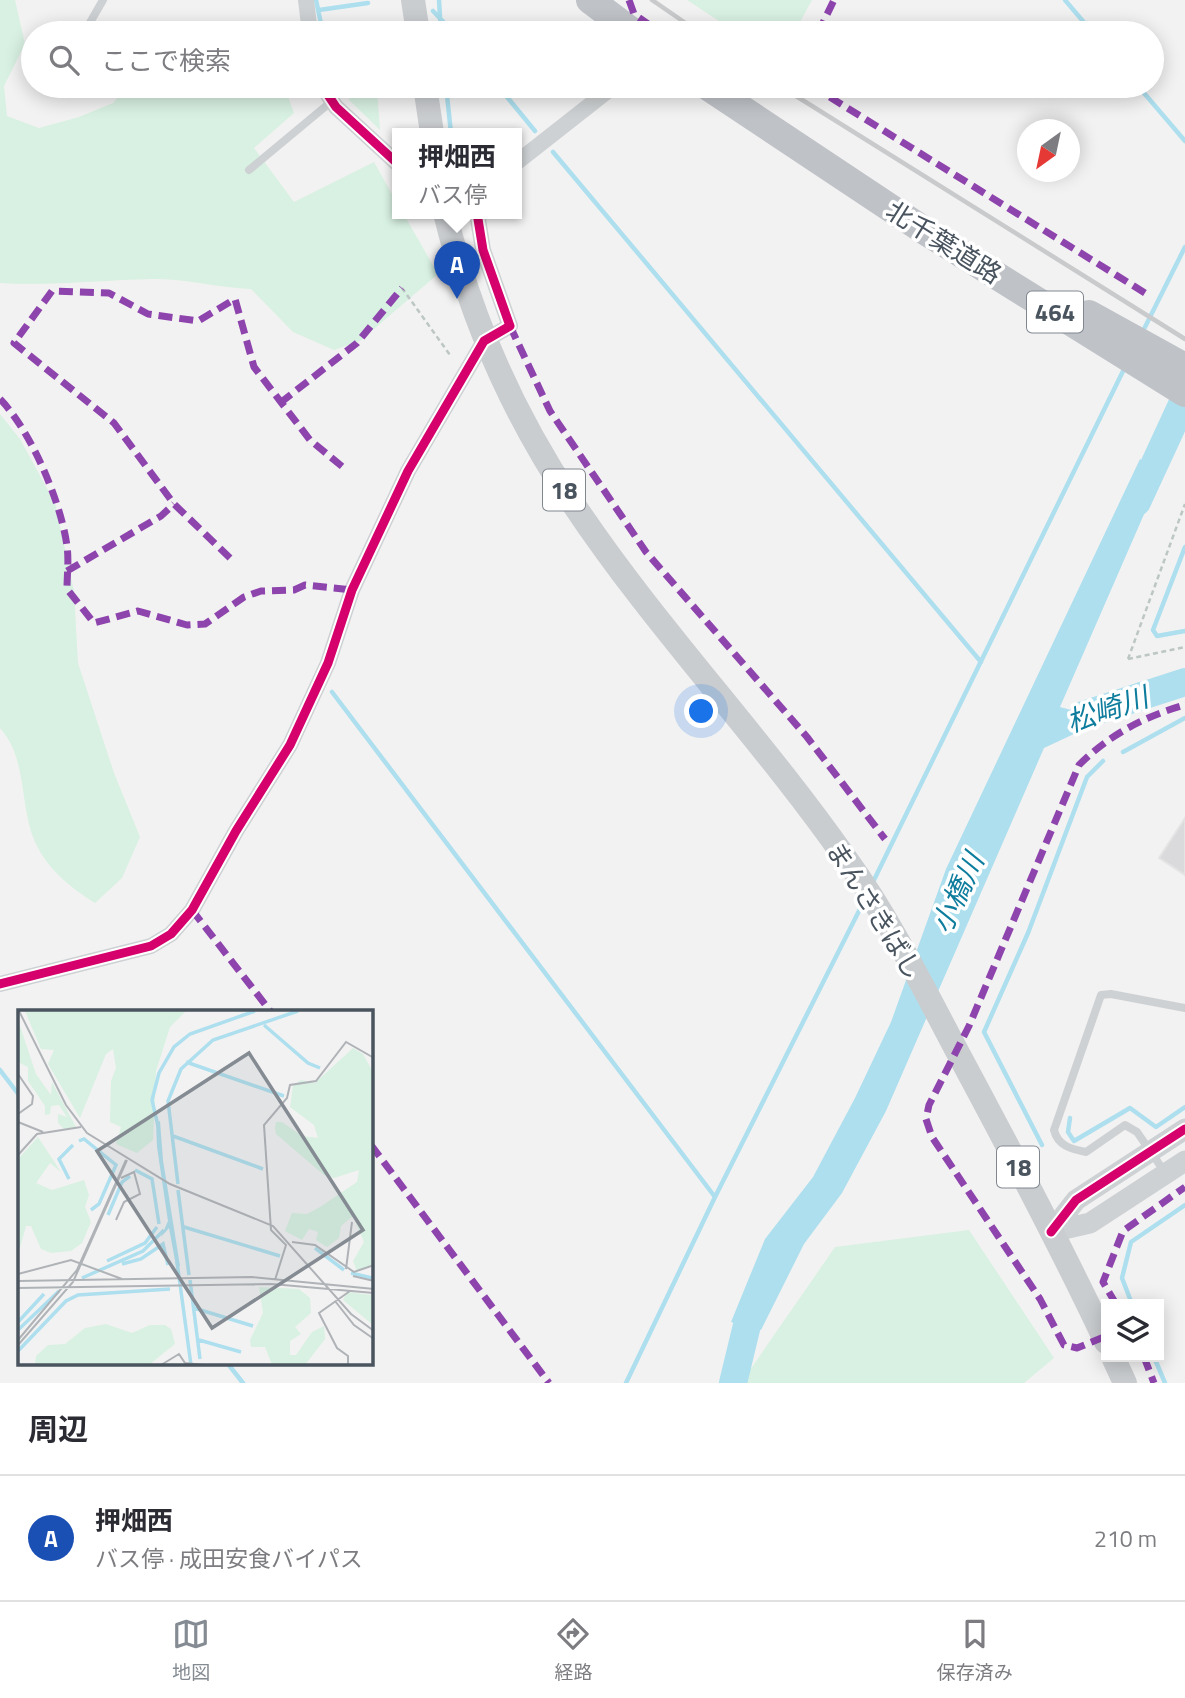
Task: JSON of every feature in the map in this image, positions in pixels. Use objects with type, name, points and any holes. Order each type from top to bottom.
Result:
[{"type":"highway","points":[[590,0],[618,21]]},
{"type":"highway","name":"北千葉道路","points":[[725,98],[925,231],[1185,393]]},
{"type":"highway","points":[[925,231],[1148,344],[1185,367]]},
{"type":"main road","points":[[413,0],[416,21]]},
{"type":"main road","points":[[427,98],[431,128]]},
{"type":"main road","name":"18","points":[[447,219],[484,341]]},
{"type":"main road","name":"まんさきばし","points":[[484,341],[535,440],[571,501],[799,794],[863,884],[899,941],[1051,1232]]},
{"type":"main road","name":"18","points":[[1051,1232],[1101,1332]]},
{"type":"main road","points":[[1115,1362],[1125,1383]]},
{"type":"street","points":[[306,0],[309,21]]},
{"type":"street","points":[[330,98],[392,159]]},
{"type":"street","points":[[522,158],[599,98]]},
{"type":"street","points":[[0,984],[151,946],[171,934],[192,910],[236,831],[290,745],[328,663],[352,590],[408,471],[484,341],[510,327],[483,250],[478,219]]},
{"type":"street","points":[[1051,1232],[1076,1200],[1185,1129]]},
{"type":"street","points":[[1051,1232],[1090,1223],[1185,1161]]},
{"type":"lane","points":[[91,21],[103,0]]},
{"type":"lane","points":[[249,170],[332,101]]},
{"type":"lane","points":[[1165,1174],[1137,1132],[1125,1125],[1086,1152],[1070,1149],[1056,1139],[1054,1130],[1101,995],[1185,1008]]},
{"type":"path","points":[[402,288],[450,355]]},
{"type":"path","points":[[1185,504],[1128,659],[1185,647]]},
{"type":"green space","points":[[0,0],[15,0],[21,26],[21,52],[4,86],[7,116],[39,128],[79,117],[113,103],[117,98],[288,98],[294,113],[254,148],[294,202],[374,162],[392,194],[392,219],[406,219],[438,274],[360,341],[334,350],[293,332],[251,289],[165,279],[0,283]]},
{"type":"green space","points":[[687,0],[812,0],[801,21],[719,21]]},
{"type":"green space","points":[[378,98],[380,130],[348,99]]},
{"type":"green space","points":[[0,414],[20,439],[55,503],[74,591],[78,663],[114,773],[140,837],[122,878],[95,903],[60,877],[40,852],[30,828],[15,754],[0,728]]},
{"type":"green space","points":[[969,1230],[1054,1358],[1024,1383],[741,1383],[835,1247]]},
{"type":"water","points":[[1140,459],[1162,473],[1060,707],[1071,710],[1139,682],[1104,720],[1044,748],[886,1111],[842,1193],[804,1244],[761,1330],[731,1322],[765,1239],[813,1177],[855,1098],[891,1022],[946,869]]},
{"type":"building","points":[[1185,818],[1185,875],[1159,858]]},
{"type":"waterway","points":[[316,0],[320,21]]},
{"type":"waterway","points":[[439,0],[440,21]]},
{"type":"waterway","points":[[1065,0],[1083,21]]},
{"type":"waterway","points":[[319,10],[368,3]]},
{"type":"waterway","points":[[433,11],[443,21]]},
{"type":"waterway","points":[[447,98],[450,128]]},
{"type":"waterway","points":[[508,98],[535,131]]},
{"type":"waterway","points":[[1148,98],[1185,141]]},
{"type":"waterway","points":[[553,152],[981,662]]},
{"type":"waterway","points":[[1143,331],[1185,247]]},
{"type":"waterway","points":[[872,884],[1125,367]]},
{"type":"waterway","name":"小橋川","points":[[1137,502],[1185,398]]},
{"type":"waterway","points":[[1185,547],[1153,630],[1157,636],[1185,631]]},
{"type":"waterway","name":"松崎川","points":[[1083,715],[1185,682]]},
{"type":"waterway","points":[[332,692],[715,1197]]},
{"type":"waterway","points":[[1123,752],[1185,718]]},
{"type":"waterway","points":[[1042,1145],[984,1032],[1028,933],[1087,777],[1103,761]]},
{"type":"waterway","points":[[626,1383],[715,1197],[864,901]]},
{"type":"waterway","points":[[0,1070],[18,1094]]},
{"type":"waterway","points":[[1070,1118],[1068,1132],[1074,1141],[1130,1108],[1156,1127],[1185,1107]]},
{"type":"waterway","points":[[1130,1299],[1122,1278],[1131,1242],[1185,1205]]},
{"type":"waterway","name":"小橋川","points":[[733,1383],[748,1321],[763,1294]]},
{"type":"waterway","points":[[1156,1362],[1165,1383]]},
{"type":"waterway","points":[[230,1366],[243,1383]]},
{"type":"railway","points":[[652,0],[683,21]]},
{"type":"railway","points":[[799,98],[1185,339]]},
{"type":"marked path","points":[[629,0],[634,14],[644,21]]},
{"type":"marked path","points":[[824,21],[834,0]]},
{"type":"marked path","points":[[831,98],[1145,293]]},
{"type":"marked path","points":[[280,403],[357,343],[402,288]]},
{"type":"marked path","points":[[230,558],[174,504],[114,423],[14,343],[52,291],[109,293],[148,314],[198,321],[235,299],[254,367],[310,440],[344,468]]},
{"type":"marked path","points":[[510,326],[550,411],[646,552],[807,737],[885,839]]},
{"type":"marked path","points":[[0,399],[23,429],[43,468],[64,528],[68,551],[67,589],[94,623],[138,611],[187,625],[205,624],[244,597],[261,591],[294,590],[305,585],[352,590]]},
{"type":"marked path","points":[[67,571],[161,516],[174,504]]},
{"type":"marked path","points":[[1101,1338],[1077,1348],[1064,1345],[1040,1299],[932,1137],[926,1119],[929,1105],[969,1026],[1079,765],[1128,728],[1185,705]]},
{"type":"marked path","points":[[192,910],[269,1010]]},
{"type":"marked path","points":[[373,1148],[549,1383]]},
{"type":"marked path","points":[[1113,1299],[1103,1282],[1123,1231],[1185,1187]]},
{"type":"marked path","points":[[1146,1362],[1154,1383]]},
{"type":"cycle path","points":[[330,98],[336,107],[392,158]]},
{"type":"cycle path","points":[[0,984],[151,946],[171,934],[192,910],[236,831],[290,745],[328,663],[352,590],[408,471],[484,341],[510,326],[483,250],[478,219]]},
{"type":"cycle path","points":[[1051,1232],[1076,1200],[1185,1129]]},
{"type":"place","name":"押畑西","points":[[457,299]]}]
